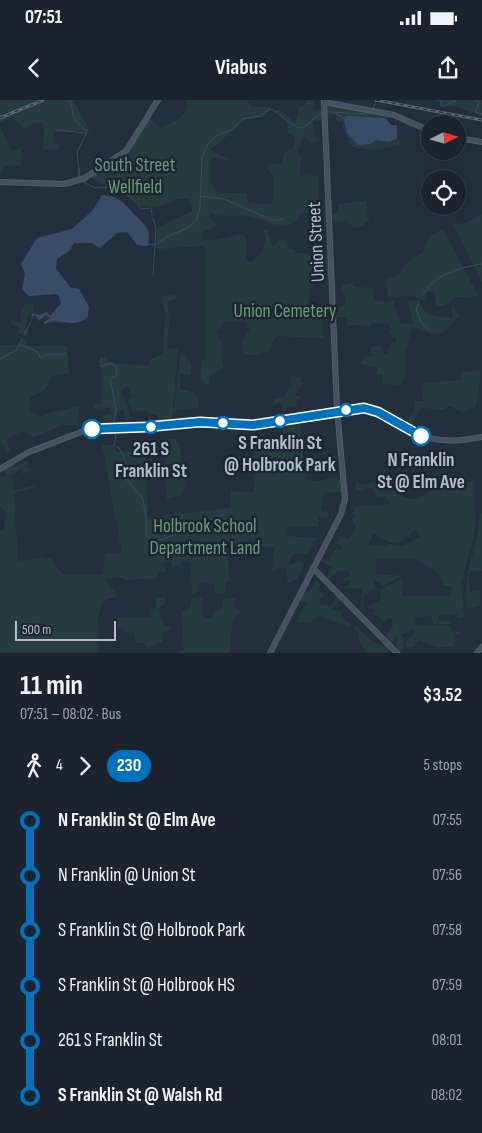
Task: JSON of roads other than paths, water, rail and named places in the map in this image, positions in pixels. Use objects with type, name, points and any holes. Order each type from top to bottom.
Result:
[{"type":"main road","points":[[0,182],[64,184],[83,179],[126,151],[158,100]]},
{"type":"main road","points":[[324,101],[396,116],[421,127]]},
{"type":"main road","name":"Union Street","points":[[270,653],[344,504],[345,490],[338,412],[324,101]]},
{"type":"main road","points":[[466,139],[482,142]]},
{"type":"main road","points":[[0,469],[32,450],[93,428],[146,427],[200,422],[253,425],[357,408],[370,409],[414,433],[437,440],[460,441],[482,437]]},
{"type":"main road","points":[[313,568],[397,653]]},
{"type":"main road","points":[[477,653],[482,646]]},
{"type":"water","points":[[347,116],[385,118],[391,125],[397,125],[397,138],[389,142],[375,140],[371,144],[358,145],[347,133],[344,118]]},
{"type":"water","points":[[102,195],[114,197],[122,201],[142,222],[147,228],[149,235],[148,246],[137,245],[127,232],[117,233],[100,248],[91,243],[74,243],[69,251],[57,259],[56,268],[70,287],[79,289],[89,307],[88,316],[83,320],[73,323],[56,321],[45,324],[43,323],[50,318],[45,315],[39,321],[35,315],[32,317],[31,324],[32,313],[40,315],[47,312],[50,316],[61,303],[58,294],[29,296],[22,290],[25,274],[21,264],[37,238],[72,229],[93,210]]},
{"type":"waterway","points":[[70,100],[74,118],[87,132],[77,152],[80,179]]},
{"type":"waterway","points":[[442,100],[440,105],[444,106],[457,100]]},
{"type":"waterway","points":[[475,100],[479,102],[475,112],[482,114]]},
{"type":"waterway","points":[[327,112],[371,114],[376,101]]},
{"type":"waterway","points":[[148,244],[155,245],[170,235],[186,229],[196,221],[200,208],[202,156],[208,144],[216,136],[231,130],[243,119],[260,116],[270,109],[300,128],[323,112]]},
{"type":"waterway","points":[[335,113],[344,118]]},
{"type":"waterway","points":[[56,130],[85,133]]},
{"type":"waterway","points":[[79,169],[79,177]]},
{"type":"waterway","points":[[83,182],[95,188],[108,187],[121,191],[133,199],[141,209],[151,208],[152,215]]},
{"type":"waterway","points":[[201,196],[224,199],[272,220],[283,218]]},
{"type":"waterway","points":[[153,218],[156,229],[153,275]]},
{"type":"waterway","points":[[423,294],[434,281],[448,273],[482,264]]},
{"type":"waterway","points":[[419,302],[416,310],[421,322],[428,329]]},
{"type":"waterway","points":[[24,335],[31,322]]},
{"type":"waterway","points":[[0,359],[16,350],[23,338]]},
{"type":"waterway","points":[[21,345],[38,352],[40,358],[45,355],[66,354]]},
{"type":"waterway","points":[[101,358],[101,367],[110,363],[116,367],[117,375],[110,379],[116,408],[114,424]]},
{"type":"waterway","points":[[114,429],[116,438],[114,445],[119,448],[126,461],[127,480],[143,499],[147,525],[146,535],[153,542],[201,526],[223,514]]},
{"type":"railway","points":[[0,118],[43,100]]},
{"type":"railway","points":[[376,100],[482,120]]},
{"type":"place","name":"S Franklin St @ Holbrook Park","points":[[280,421]]},
{"type":"place","name":"261 S Franklin St","points":[[151,427]]},
{"type":"place","name":"N Franklin St @ Elm Ave","points":[[421,436]]},
{"type":"park label","name":"South Street Wellfield","points":[[135,175]]},
{"type":"park label","name":"Union Cemetery","points":[[285,310]]},
{"type":"park label","name":"Holbrook School Department Land","points":[[205,536]]}]
